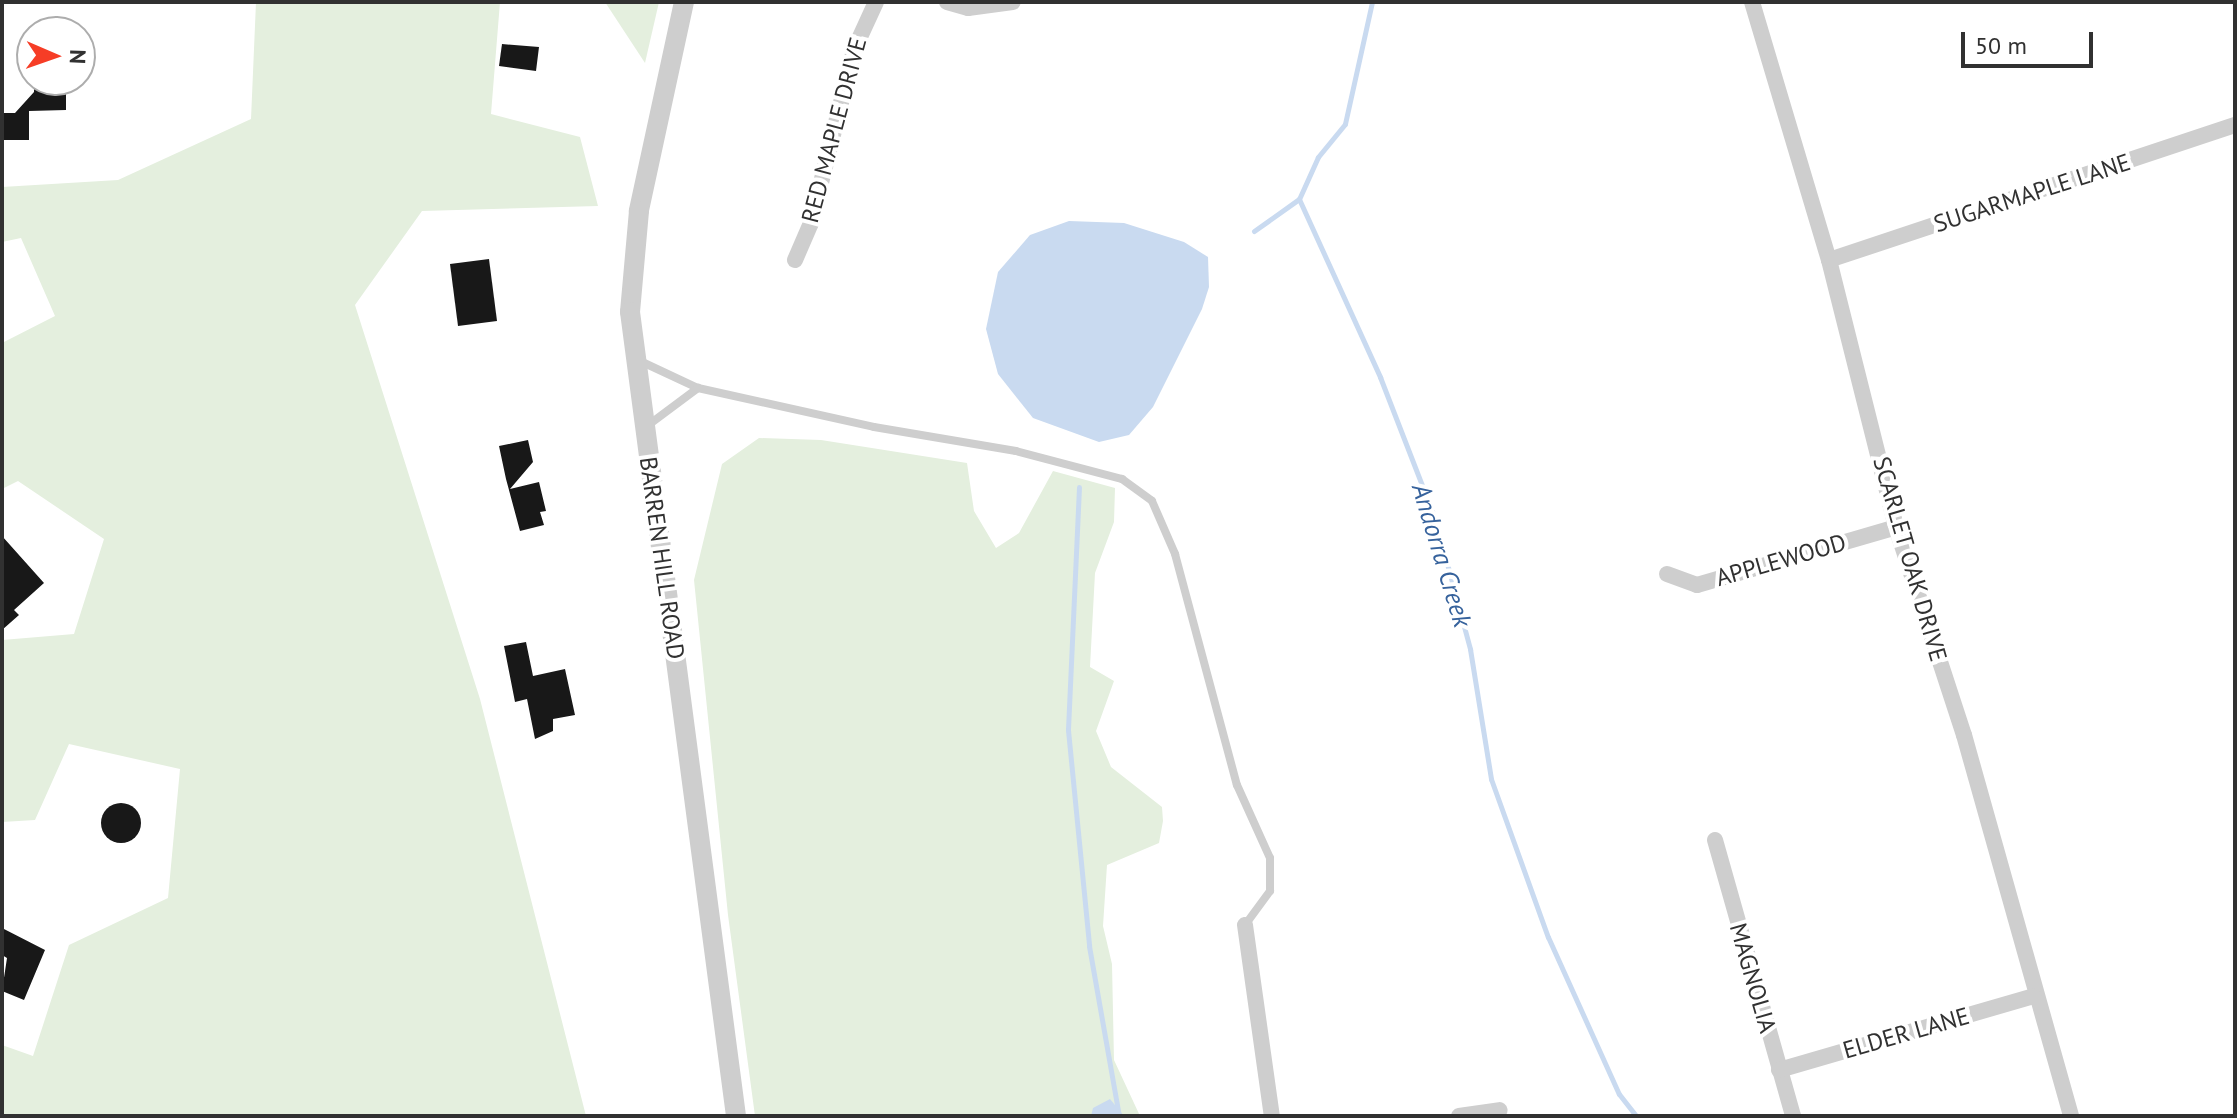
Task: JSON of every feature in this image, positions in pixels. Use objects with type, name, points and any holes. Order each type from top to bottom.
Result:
[{"type":"street","name":"BARREN HILL ROAD","points":[[684,2],[635,242],[634,359],[736,1116]]},
{"type":"street","name":"RED MAPLE DRIVE","points":[[795,260],[811,223],[854,50],[876,2]]},
{"type":"street","points":[[947,2],[968,8],[1013,2]]},
{"type":"street","name":"SCARLET OAK DRIVE","points":[[1752,2],[1829,260],[1896,527],[1964,735],[2033,996],[2071,1116]]},
{"type":"street","name":"SUGARMAPLE LANE","points":[[1829,260],[2235,125]]},
{"type":"street","name":"APPLEWOOD","points":[[1667,574],[1697,585],[1896,527]]},
{"type":"street","name":"MAGNOLIA","points":[[1715,840],[1793,1116]]},
{"type":"street","points":[[1245,925],[1272,1116]]},
{"type":"street","name":"ELDER LANE","points":[[1779,1070],[2033,996]]},
{"type":"street","points":[[1459,1116],[1500,1110]]},
{"type":"lane","points":[[634,359],[698,388],[1016,451],[1122,479],[1152,501],[1175,554],[1232,772],[1270,858],[1270,891],[1245,925]]},
{"type":"lane","points":[[643,428],[698,388]]},
{"type":"green space","points":[[256,2],[500,2],[491,114],[580,137],[598,206],[422,211],[355,305],[480,699],[586,1116],[2,1116],[2,1045],[33,1056],[69,945],[168,898],[180,769],[69,744],[35,820],[2,822],[2,640],[74,634],[104,539],[18,481],[2,489],[2,343],[55,316],[21,238],[2,242],[2,187],[118,180],[251,119]]},
{"type":"green space","points":[[605,2],[659,2],[645,63]]},
{"type":"green space","points":[[759,438],[821,440],[967,463],[974,511],[996,548],[1019,533],[1053,471],[1115,488],[1114,522],[1095,573],[1090,667],[1114,681],[1096,731],[1111,767],[1162,807],[1163,821],[1159,843],[1107,865],[1103,926],[1112,964],[1114,1060],[1140,1116],[755,1116],[728,915],[694,580],[722,464]]},
{"type":"water","points":[[1069,221],[1124,223],[1184,242],[1208,257],[1209,287],[1202,309],[1153,407],[1129,435],[1099,442],[1033,418],[998,374],[986,329],[998,272],[1030,235]]},
{"type":"water","points":[[1110,1099],[1124,1116],[1091,1116],[1093,1108]]},
{"type":"building","points":[[502,44],[539,47],[536,71],[499,66]]},
{"type":"building","points":[[30,96],[66,96],[66,110],[29,111],[29,140],[2,140],[2,113],[15,113]]},
{"type":"building","points":[[489,259],[497,321],[458,326],[450,264]]},
{"type":"building","points":[[528,440],[533,462],[510,489],[539,482],[546,511],[540,512],[544,525],[520,531],[499,446]]},
{"type":"building","points":[[2,536],[44,583],[14,610],[19,615],[2,630]]},
{"type":"building","points":[[526,642],[533,676],[565,669],[575,715],[553,719],[553,731],[535,739],[527,699],[515,702],[504,646]]},
{"type":"building","points":[[121,803],[135,809],[141,823],[135,837],[121,843],[107,837],[101,823],[107,809]]},
{"type":"building","points":[[2,928],[45,950],[24,1000],[2,991],[7,958],[2,955]]},
{"type":"waterway","name":"Andorra Creek","points":[[1372,2],[1345,124],[1318,157],[1299,199],[1380,377],[1435,519],[1470,649],[1491,779],[1548,937],[1619,1094],[1636,1116]]},
{"type":"waterway","points":[[1254,231],[1299,199]]},
{"type":"waterway","points":[[1079,487],[1068,730],[1089,946],[1119,1116]]}]
